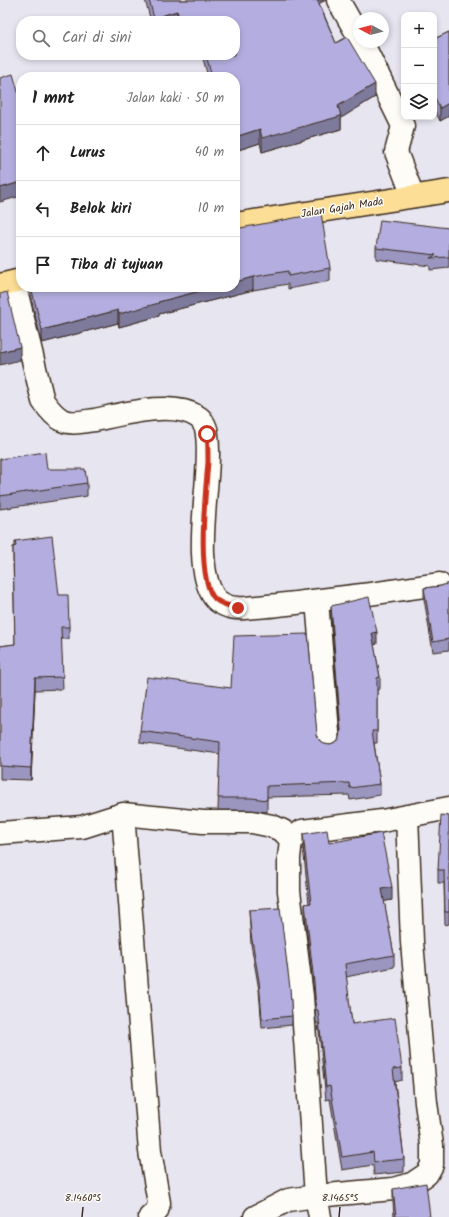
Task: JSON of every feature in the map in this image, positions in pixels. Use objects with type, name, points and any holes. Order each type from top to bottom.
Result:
[{"type":"highway","name":"Jalan Gajah Mada","points":[[240,223],[449,191]]},
{"type":"street","points":[[338,0],[353,26]]},
{"type":"street","points":[[365,48],[403,126],[396,152],[412,196]]},
{"type":"street","points":[[12,282],[43,401],[53,414],[62,421],[80,422],[149,410],[176,410],[191,412],[202,419],[207,434],[208,447],[203,538],[204,565],[207,582],[214,598],[225,605],[238,608],[317,601],[439,584]]},
{"type":"street","points":[[317,601],[329,744]]},
{"type":"street","points":[[320,1217],[316,1196],[302,996],[289,891],[289,858],[291,840],[302,831],[375,822],[449,808]]},
{"type":"street","points":[[0,833],[82,828],[123,814],[203,822],[252,822],[272,826],[283,831],[291,840]]},
{"type":"street","points":[[123,814],[150,1151],[159,1203],[157,1211],[150,1217]]},
{"type":"street","points":[[255,1217],[288,1200],[393,1189],[412,1184],[427,1174],[432,1165],[432,1145],[426,1103],[412,942],[407,816]]},
{"type":"building","points":[[149,0],[317,0],[336,43],[347,37],[375,84],[338,106],[341,116],[262,138],[260,129],[240,135],[240,72],[211,72],[207,60],[240,60],[240,16],[178,16],[177,11],[161,16],[153,16]]},
{"type":"building","points":[[449,32],[449,103],[440,108],[437,102],[437,38]]},
{"type":"building","points":[[13,74],[16,84],[16,183],[0,188],[0,78]]},
{"type":"building","points":[[321,213],[330,268],[288,276],[288,271],[240,281],[240,228]]},
{"type":"building","points":[[380,220],[449,228],[449,257],[430,258],[436,255],[376,248]]},
{"type":"building","points":[[7,292],[20,347],[0,352],[0,294]]},
{"type":"building","points":[[32,292],[196,292],[119,314],[118,310],[42,330]]},
{"type":"building","points":[[45,452],[47,469],[85,469],[87,483],[0,496],[0,459]]},
{"type":"building","points":[[52,536],[59,595],[68,595],[69,627],[61,627],[63,677],[35,678],[31,768],[0,766],[0,646],[15,644],[13,547],[16,546],[15,541]]},
{"type":"building","points":[[449,583],[449,639],[433,642],[424,588],[441,586]]},
{"type":"building","points":[[369,597],[377,632],[372,633],[380,677],[377,678],[377,731],[372,731],[380,784],[350,788],[349,783],[267,786],[267,800],[252,798],[218,798],[220,742],[140,731],[147,677],[231,688],[234,636],[308,634],[317,734],[319,740],[324,744],[330,745],[336,743],[340,738],[341,731],[331,606]]},
{"type":"building","points":[[441,815],[449,816],[449,912],[445,912],[444,870],[438,870]]},
{"type":"building","points":[[327,830],[329,843],[381,833],[392,887],[382,889],[394,955],[345,964],[352,1024],[395,1018],[402,1068],[393,1069],[404,1159],[374,1162],[373,1152],[342,1157],[330,1086],[326,1087],[305,904],[311,903],[303,834]]},
{"type":"building","points":[[280,908],[292,1016],[262,1019],[259,981],[251,934],[249,910]]},
{"type":"building","points":[[426,1183],[430,1217],[396,1217],[393,1189]]},
{"type":"route","points":[[207,434],[208,460],[203,538],[204,565],[207,582],[214,598],[225,605],[238,608]]}]
